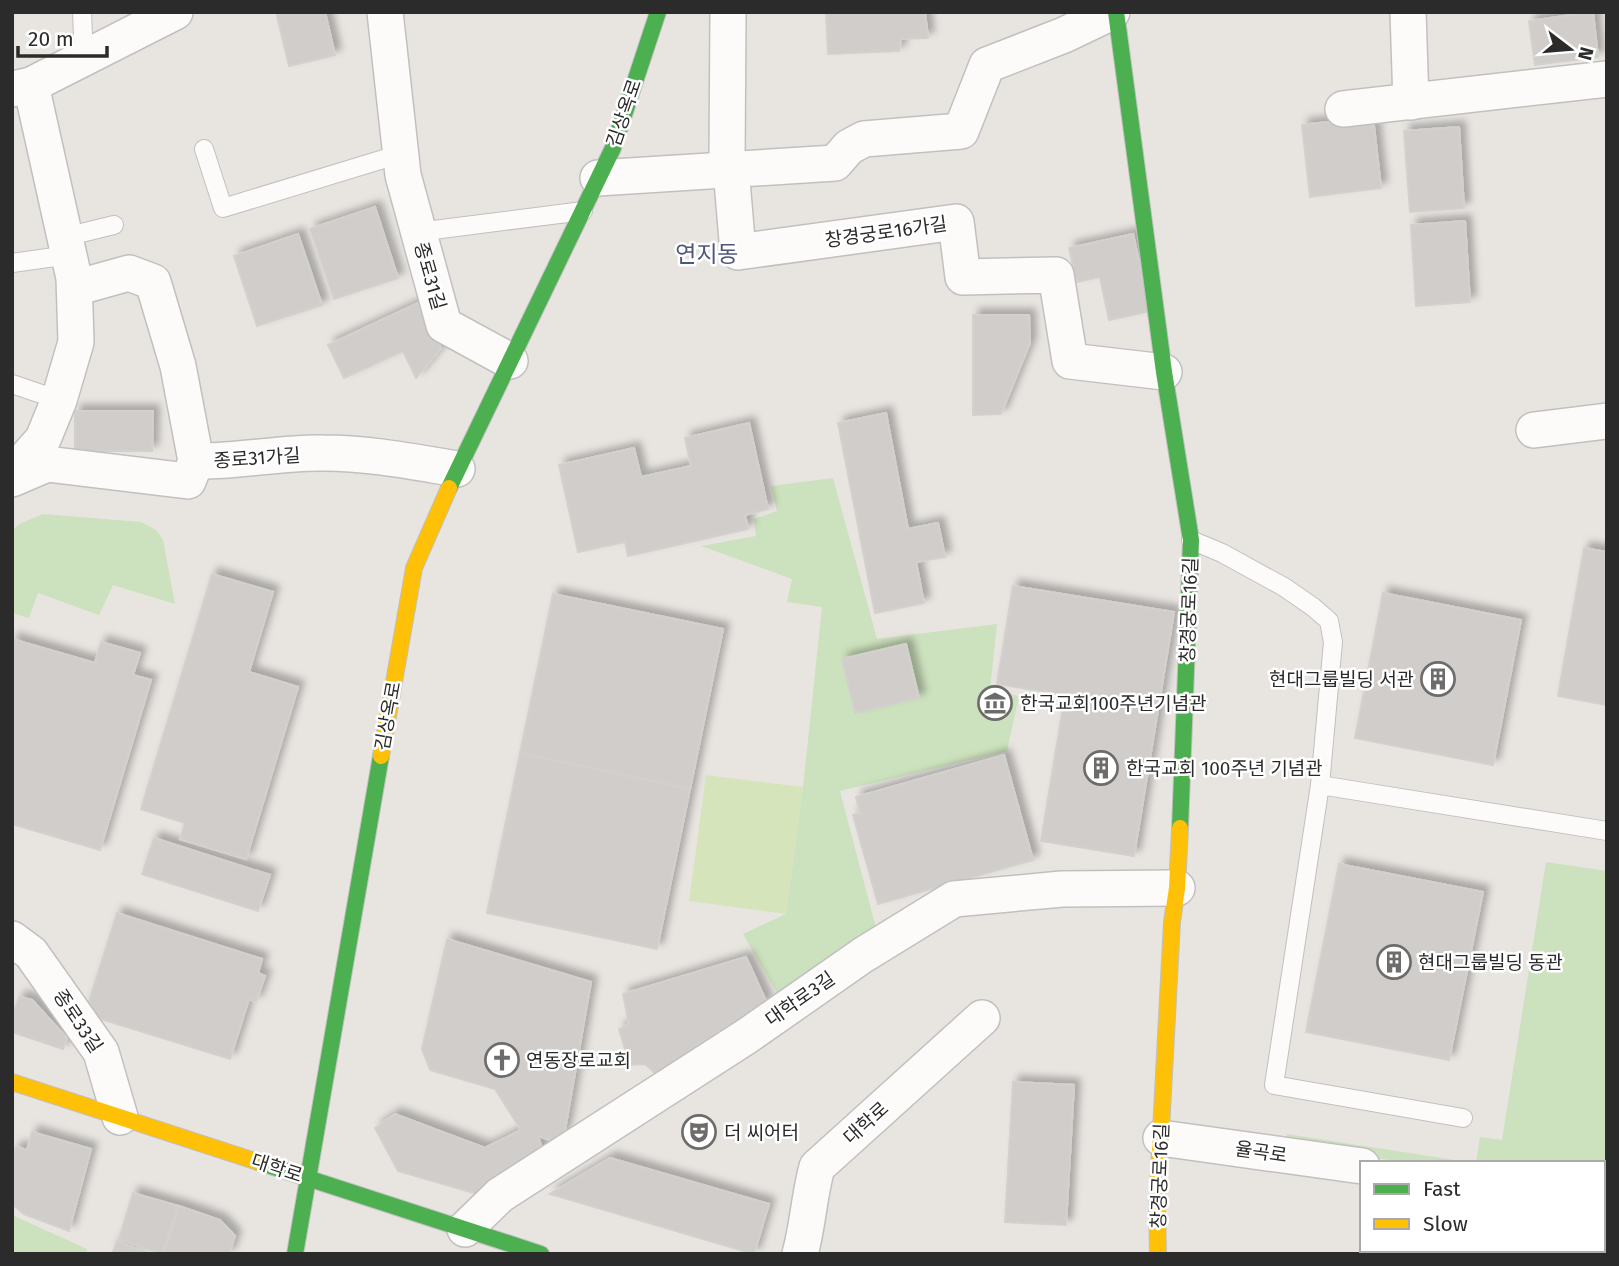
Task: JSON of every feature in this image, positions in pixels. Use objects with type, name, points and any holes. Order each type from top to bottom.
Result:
[{"type":"street","points":[[12,477],[43,439],[76,342],[70,260],[22,87],[84,59],[175,12]]},
{"type":"street","name":"종로31길","points":[[385,12],[402,175],[444,324],[510,360]]},
{"type":"street","name":"김상옥로","points":[[296,1254],[414,568],[457,469],[613,148],[657,12]]},
{"type":"street","name":"창경궁로16가길","points":[[728,12],[727,159],[731,169],[738,252],[956,222],[963,276],[1056,275],[1070,361],[1164,372]]},
{"type":"street","name":"창경궁로16길","points":[[731,169],[835,163],[849,148],[864,139],[961,131],[987,65],[1114,12],[1164,372],[1191,540],[1177,888],[1172,922],[1157,1206],[1158,1254]]},
{"type":"street","points":[[1408,12],[1411,102]]},
{"type":"street","points":[[1343,109],[1607,79]]},
{"type":"street","points":[[598,178],[731,169]]},
{"type":"street","name":"종로31가길","points":[[70,260],[129,273],[153,282],[178,366],[196,461],[324,453],[457,469]]},
{"type":"street","points":[[1534,430],[1607,421]]},
{"type":"street","points":[[12,477],[47,464],[188,481],[196,461]]},
{"type":"street","name":"대학로3길","points":[[465,1229],[500,1195],[747,1036],[863,955],[954,899],[1062,890],[1177,888]]},
{"type":"street","name":"종로33길","points":[[12,939],[31,953],[101,1052],[120,1117]]},
{"type":"street","name":"대학로","points":[[800,1254],[808,1227],[811,1190],[817,1167],[982,1018]]},
{"type":"street","name":"대학로","points":[[12,1082],[541,1254]]},
{"type":"street","name":"율곡로","points":[[1161,1138],[1360,1166]]},
{"type":"lane","points":[[82,12],[84,59]]},
{"type":"lane","points":[[204,149],[223,208],[400,154]]},
{"type":"lane","points":[[418,232],[583,211]]},
{"type":"lane","points":[[12,262],[70,260],[114,225]]},
{"type":"lane","points":[[12,384],[58,400]]},
{"type":"lane","points":[[1191,540],[1222,553],[1284,587],[1329,621],[1333,642],[1320,785],[1274,1086],[1463,1118]]},
{"type":"lane","points":[[1320,785],[1607,831]]},
{"type":"green space","points":[[833,478],[877,639],[997,624],[990,690],[1019,696],[1007,751],[840,791],[876,928],[777,993],[743,934],[786,914],[822,607],[787,602],[792,579],[701,546],[756,536],[754,519],[777,511],[771,486]],"holes":[[[843,659],[919,698],[855,713]]]},
{"type":"green space","points":[[43,514],[141,522],[156,530],[163,540],[175,604],[113,585],[99,615],[38,593],[29,618],[12,613],[12,531],[19,524]]},
{"type":"green space","points":[[706,775],[803,787],[786,914],[689,901]]},
{"type":"green space","points":[[1546,862],[1607,871],[1607,1193],[1605,1161],[1476,1161],[1480,1137],[1502,1140]]},
{"type":"green space","points":[[1287,1134],[1461,1161],[1395,1161],[1286,1144]]},
{"type":"green space","points":[[12,1215],[87,1249],[86,1254],[12,1254]]},
{"type":"building","points":[[276,12],[325,12],[335,55],[289,66]]},
{"type":"building","points":[[826,12],[925,12],[928,38],[901,39],[899,51],[828,54]]},
{"type":"building","points":[[1593,12],[1598,57],[1535,65],[1529,21]]},
{"type":"building","points":[[1373,117],[1381,188],[1310,197],[1302,125]]},
{"type":"building","points":[[1459,127],[1464,208],[1410,212],[1404,131]]},
{"type":"building","points":[[375,207],[398,278],[334,299],[310,229]]},
{"type":"building","points":[[1465,221],[1470,302],[1416,306],[1411,225]]},
{"type":"building","points":[[298,234],[322,305],[257,326],[234,256]]},
{"type":"building","points":[[1133,234],[1150,311],[1109,320],[1100,277],[1077,282],[1069,248]]},
{"type":"building","points":[[420,302],[441,348],[416,378],[403,351],[344,378],[328,345]]},
{"type":"building","points":[[973,315],[1029,315],[1030,343],[1001,414],[973,415]]},
{"type":"building","points":[[75,411],[153,411],[152,451],[75,451]]},
{"type":"building","points":[[886,413],[908,529],[938,523],[945,557],[916,562],[924,603],[875,613],[838,423]]},
{"type":"building","points":[[749,423],[768,509],[745,515],[748,529],[628,556],[625,542],[578,552],[559,465],[634,448],[641,477],[691,466],[685,438]]},
{"type":"building","points":[[1584,548],[1607,552],[1607,705],[1558,696]]},
{"type":"building","points":[[212,574],[273,592],[249,672],[298,687],[246,859],[180,839],[185,823],[141,809]]},
{"type":"building","name":"한국교회 100주년 기념관","points":[[1013,586],[1174,612],[1134,856],[1041,841],[1065,695],[997,684]]},
{"type":"building","name":"현대그룹빌딩 서관","points":[[1383,593],[1521,620],[1493,765],[1355,738]]},
{"type":"building","points":[[553,594],[723,629],[690,789],[520,753]]},
{"type":"building","points":[[12,639],[95,663],[101,642],[140,653],[133,675],[151,680],[100,850],[12,824]]},
{"type":"building","points":[[906,644],[919,698],[855,713],[842,659]]},
{"type":"building","points":[[520,753],[690,789],[657,949],[487,913]]},
{"type":"building","points":[[1004,755],[1033,860],[878,904],[853,815],[860,813],[856,797]]},
{"type":"building","points":[[154,838],[270,875],[258,911],[142,874]]},
{"type":"building","name":"현대그룹빌딩 동관","points":[[1339,864],[1483,892],[1449,1060],[1306,1032]]},
{"type":"building","points":[[117,913],[262,959],[258,973],[265,976],[256,1002],[249,999],[230,1059],[85,1014]]},
{"type":"building","name":"연동장로교회","points":[[447,939],[591,982],[565,1130],[558,1142],[538,1136],[544,1154],[484,1196],[398,1171],[375,1128],[395,1114],[485,1148],[521,1130],[495,1089],[430,1070],[422,1049]]},
{"type":"building","points":[[746,957],[767,1003],[697,1045],[700,1054],[656,1074],[645,1064],[630,1065],[619,1029],[629,1024],[623,994]]},
{"type":"building","points":[[20,997],[32,1000],[67,1038],[63,1049],[12,1032],[12,1015]]},
{"type":"building","points":[[1013,1082],[1074,1085],[1066,1225],[1005,1222]]},
{"type":"building","points":[[32,1132],[91,1149],[69,1231],[24,1214],[12,1204],[12,1159],[16,1147],[27,1150]]},
{"type":"building","points":[[610,1158],[769,1204],[754,1254],[550,1194]]},
{"type":"building","points":[[133,1193],[178,1206],[162,1254],[119,1239]]},
{"type":"building","points":[[179,1206],[220,1220],[235,1236],[229,1254],[164,1254]]},
{"type":"building","points":[[117,1241],[150,1254],[112,1254]]},
{"type":"building","points":[[1598,1252],[1607,1254],[1533,1254]]},
{"type":"traffic: fast","points":[[449,488],[613,148],[658,12]]},
{"type":"traffic: fast","points":[[1116,12],[1164,372],[1191,540],[1180,828]]},
{"type":"traffic: fast","points":[[295,1254],[381,756]]},
{"type":"traffic: fast","points":[[258,1162],[541,1254]]},
{"type":"traffic: slow","points":[[381,756],[414,568],[449,488]]},
{"type":"traffic: slow","points":[[1158,1254],[1157,1206],[1172,922],[1180,828]]},
{"type":"traffic: slow","points":[[12,1082],[258,1162]]},
{"type":"place","name":"현대그룹빌딩 서관","points":[[1438,679]]},
{"type":"place","name":"한국교회100주년기념관","points":[[995,703]]},
{"type":"place","name":"한국교회 100주년 기념관","points":[[1101,768]]},
{"type":"place","name":"현대그룹빌딩 동관","points":[[1394,962]]},
{"type":"place","name":"연동장로교회","points":[[502,1060]]},
{"type":"place","name":"더 씨어터","points":[[699,1132]]},
{"type":"district","name":"연지동","points":[[707,254]]}]
